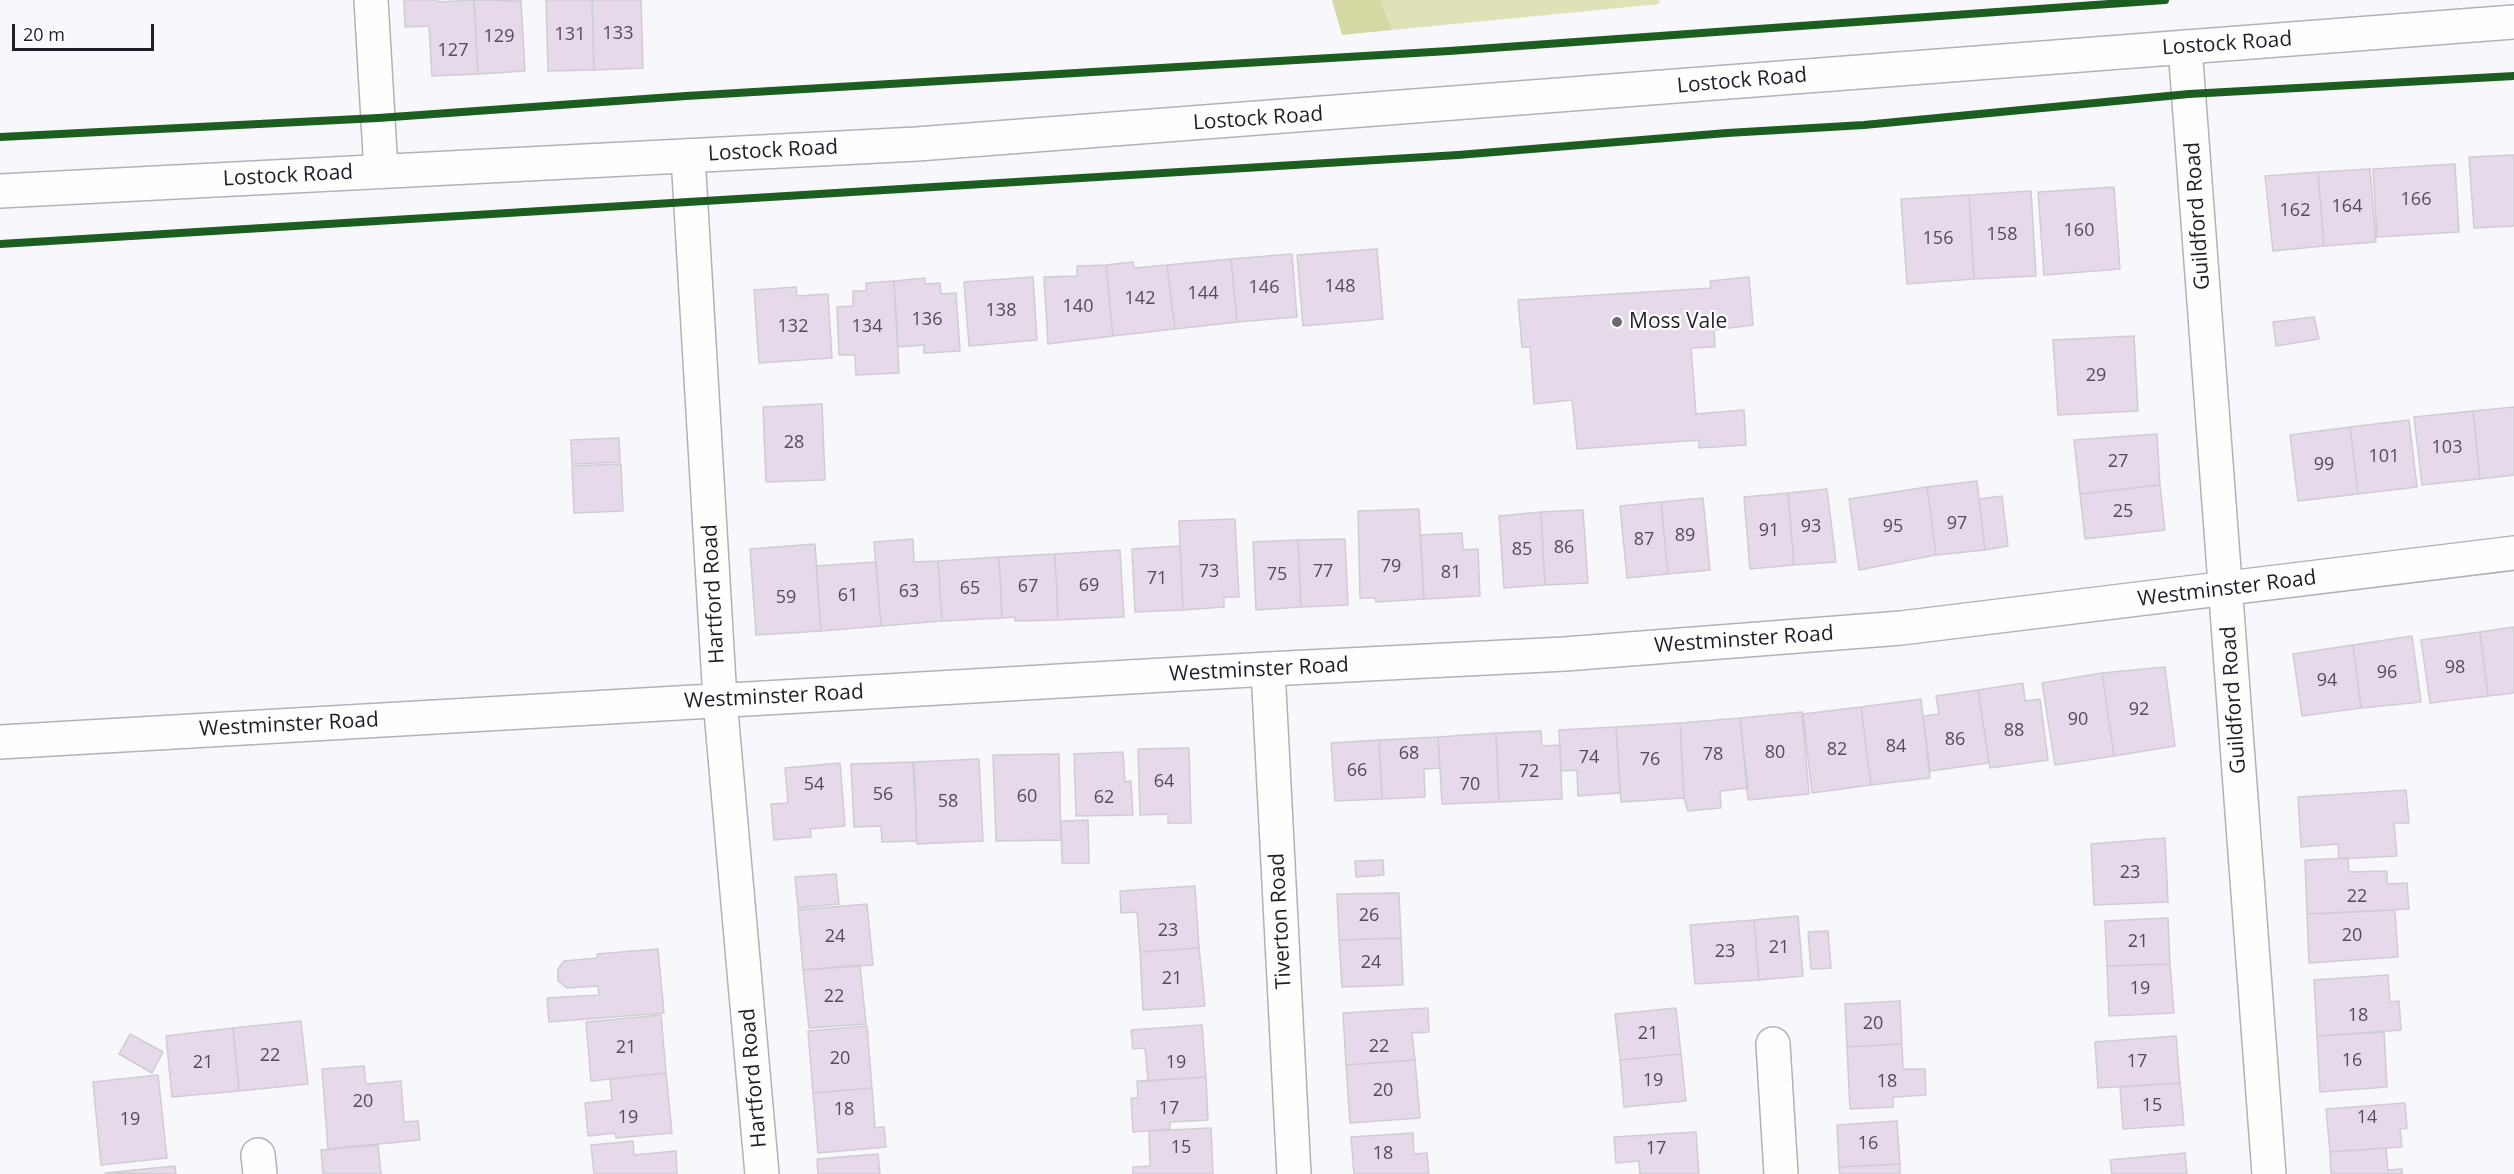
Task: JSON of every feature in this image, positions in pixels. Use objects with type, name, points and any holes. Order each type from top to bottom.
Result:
[{"type":"street","points":[[371,0],[381,171]]},
{"type":"street","name":"Lostock Road","points":[[0,191],[1033,136],[2514,22]]},
{"type":"street","name":"Guildford Road","points":[[2186,47],[2269,1174]]},
{"type":"street","name":"Hartford Road","points":[[688,156],[720,700],[762,1174]]},
{"type":"street","name":"Westminster Road","points":[[0,742],[1565,654],[1900,628],[2226,590],[2514,553]]},
{"type":"street","name":"Tiverton Road","points":[[1268,669],[1294,1174]]},
{"type":"street","points":[[1773,1044],[1781,1174]]},
{"type":"green space","points":[[1332,0],[1381,0],[1392,30],[1342,35]]},
{"type":"green space","points":[[1381,0],[1659,0],[1660,4],[1392,30]]},
{"type":"building","points":[[404,0],[438,0],[438,2],[474,0],[478,74],[432,76],[429,26],[405,27]]},
{"type":"building","points":[[474,0],[521,1],[525,71],[478,74]]},
{"type":"building","points":[[546,0],[592,0],[594,70],[548,71]]},
{"type":"building","points":[[592,0],[641,0],[643,68],[594,70]]},
{"type":"building","points":[[2514,155],[2514,226],[2474,228],[2469,157]]},
{"type":"building","points":[[2455,164],[2459,232],[2377,237],[2373,169]]},
{"type":"building","points":[[2370,169],[2376,242],[2324,246],[2318,172]]},
{"type":"building","points":[[2318,172],[2324,246],[2273,251],[2265,176]]},
{"type":"building","points":[[2114,187],[2120,269],[2044,275],[2038,192]]},
{"type":"building","points":[[2031,191],[2036,276],[1974,279],[1969,195]]},
{"type":"building","points":[[1969,195],[1974,279],[1907,284],[1901,199]]},
{"type":"building","points":[[1377,249],[1383,319],[1303,326],[1297,255]]},
{"type":"building","points":[[1292,254],[1297,317],[1237,322],[1231,259]]},
{"type":"building","points":[[1231,259],[1237,322],[1175,329],[1167,265]]},
{"type":"building","points":[[1133,262],[1134,268],[1167,265],[1175,329],[1113,336],[1106,265]]},
{"type":"building","points":[[1106,265],[1113,336],[1048,344],[1044,277],[1077,276],[1077,266]]},
{"type":"building","points":[[1033,277],[1037,340],[969,346],[964,282]]},
{"type":"building","points":[[1749,277],[1753,325],[1714,330],[1715,347],[1691,348],[1696,414],[1744,410],[1746,445],[1699,448],[1699,440],[1577,449],[1572,400],[1534,404],[1530,347],[1522,347],[1518,300],[1711,288],[1710,281]]},
{"type":"building","points":[[925,278],[925,284],[940,283],[941,294],[956,293],[960,351],[924,353],[924,345],[898,347],[894,281]]},
{"type":"building","points":[[894,281],[899,373],[856,375],[855,355],[839,355],[837,307],[853,306],[853,291],[866,291],[866,283]]},
{"type":"building","points":[[796,287],[797,296],[828,294],[832,358],[759,363],[754,290]]},
{"type":"building","points":[[2314,317],[2319,339],[2276,346],[2273,322]]},
{"type":"building","points":[[2134,336],[2138,411],[2058,415],[2053,340]]},
{"type":"building","points":[[822,404],[825,480],[766,482],[763,407]]},
{"type":"building","points":[[2514,407],[2514,475],[2480,479],[2473,411]]},
{"type":"building","points":[[2473,411],[2480,479],[2422,485],[2414,417]]},
{"type":"building","points":[[2409,420],[2417,487],[2358,494],[2350,427]]},
{"type":"building","points":[[2350,427],[2358,494],[2298,501],[2290,435]]},
{"type":"building","points":[[2157,434],[2160,485],[2080,494],[2074,440]]},
{"type":"building","points":[[619,438],[620,462],[572,464],[571,440]]},
{"type":"building","points":[[621,464],[623,511],[574,513],[572,466]]},
{"type":"building","points":[[1977,481],[1985,550],[1936,555],[1927,487]]},
{"type":"building","points":[[2160,485],[2165,530],[2085,539],[2080,494]]},
{"type":"building","points":[[1927,487],[1936,555],[1859,570],[1849,499]]},
{"type":"building","points":[[1827,489],[1836,562],[1794,565],[1788,493]]},
{"type":"building","points":[[1788,493],[1794,565],[1750,569],[1744,497]]},
{"type":"building","points":[[2002,496],[2008,546],[1985,550],[1979,499]]},
{"type":"building","points":[[1703,498],[1710,570],[1668,574],[1661,502]]},
{"type":"building","points":[[1661,502],[1668,574],[1627,578],[1620,506]]},
{"type":"building","points":[[1419,509],[1424,599],[1376,602],[1375,598],[1360,598],[1358,511]]},
{"type":"building","points":[[1583,510],[1588,583],[1545,585],[1541,512]]},
{"type":"building","points":[[1541,512],[1545,585],[1504,588],[1499,516]]},
{"type":"building","points":[[1235,519],[1239,597],[1224,597],[1224,607],[1183,610],[1179,521]]},
{"type":"building","points":[[1462,533],[1463,550],[1478,549],[1480,596],[1424,599],[1420,535]]},
{"type":"building","points":[[913,539],[914,562],[938,561],[942,621],[881,626],[874,542]]},
{"type":"building","points":[[1345,539],[1348,605],[1301,607],[1298,540]]},
{"type":"building","points":[[1298,540],[1301,607],[1256,610],[1253,542]]},
{"type":"building","points":[[815,544],[821,631],[756,635],[750,549]]},
{"type":"building","points":[[1180,546],[1183,610],[1135,612],[1132,549]]},
{"type":"building","points":[[1120,550],[1124,617],[1058,620],[1055,554]]},
{"type":"building","points":[[1055,554],[1058,620],[1015,621],[1015,617],[1002,618],[999,557]]},
{"type":"building","points":[[999,557],[1002,618],[942,621],[938,561]]},
{"type":"building","points":[[876,562],[881,626],[821,631],[816,566]]},
{"type":"building","points":[[2514,627],[2514,693],[2488,696],[2480,632]]},
{"type":"building","points":[[2480,632],[2488,696],[2430,703],[2421,640]]},
{"type":"building","points":[[2412,636],[2421,702],[2361,708],[2353,645]]},
{"type":"building","points":[[2353,645],[2361,708],[2302,716],[2293,654]]},
{"type":"building","points":[[2165,667],[2175,746],[2114,756],[2102,673]]},
{"type":"building","points":[[2102,673],[2114,756],[2055,765],[2042,683]]},
{"type":"building","points":[[2023,683],[2025,701],[2040,699],[2048,760],[1990,768],[1978,690]]},
{"type":"building","points":[[1978,690],[1989,763],[1930,771],[1923,716],[1939,714],[1936,696]]},
{"type":"building","points":[[1921,699],[1930,778],[1871,785],[1861,707]]},
{"type":"building","points":[[1861,707],[1871,785],[1812,793],[1803,714]]},
{"type":"building","points":[[1802,712],[1809,794],[1748,800],[1740,718]]},
{"type":"building","points":[[1740,718],[1748,788],[1720,791],[1721,808],[1688,811],[1684,798],[1680,723]]},
{"type":"building","points":[[1680,723],[1684,798],[1621,802],[1616,727]]},
{"type":"building","points":[[1616,727],[1620,793],[1578,796],[1577,770],[1561,771],[1559,730]]},
{"type":"building","points":[[1541,731],[1542,746],[1560,745],[1562,799],[1499,802],[1496,733]]},
{"type":"building","points":[[1496,733],[1499,802],[1442,804],[1438,737]]},
{"type":"building","points":[[1438,737],[1440,768],[1424,769],[1425,797],[1382,799],[1379,740]]},
{"type":"building","points":[[1379,740],[1382,799],[1335,801],[1331,743]]},
{"type":"building","points":[[1189,748],[1191,823],[1168,823],[1168,814],[1140,815],[1138,749]]},
{"type":"building","points":[[1123,752],[1125,782],[1131,781],[1133,815],[1076,816],[1074,754]]},
{"type":"building","points":[[1059,754],[1061,840],[996,841],[993,755]]},
{"type":"building","points":[[979,759],[983,841],[917,844],[914,762]]},
{"type":"building","points":[[913,762],[917,841],[882,842],[881,826],[854,827],[851,764]]},
{"type":"building","points":[[840,763],[845,826],[810,829],[811,837],[774,840],[771,804],[788,803],[785,768]]},
{"type":"building","points":[[2406,790],[2409,823],[2394,823],[2397,856],[2339,859],[2338,844],[2301,847],[2298,797]]},
{"type":"building","points":[[1088,820],[1089,863],[1062,863],[1061,821]]},
{"type":"building","points":[[2165,838],[2168,902],[2094,905],[2091,844]]},
{"type":"building","points":[[2348,858],[2349,872],[2387,871],[2387,884],[2407,883],[2409,909],[2307,914],[2305,860]]},
{"type":"building","points":[[1383,860],[1384,875],[1356,877],[1355,861]]},
{"type":"building","points":[[836,874],[839,904],[798,908],[795,877]]},
{"type":"building","points":[[1195,886],[1199,948],[1140,952],[1137,912],[1121,913],[1120,891]]},
{"type":"building","points":[[1399,893],[1401,938],[1339,940],[1337,894]]},
{"type":"building","points":[[867,904],[873,965],[803,970],[798,910]]},
{"type":"building","points":[[2395,910],[2398,957],[2309,963],[2307,914]]},
{"type":"building","points":[[1798,916],[1803,976],[1759,980],[1754,920]]},
{"type":"building","points":[[2168,918],[2170,964],[2107,966],[2105,921]]},
{"type":"building","points":[[1754,920],[1759,980],[1695,984],[1690,925]]},
{"type":"building","points":[[1828,931],[1831,968],[1811,969],[1808,932]]},
{"type":"building","points":[[1401,938],[1403,985],[1342,987],[1339,940]]},
{"type":"building","points":[[1199,948],[1205,1006],[1143,1010],[1140,952]]},
{"type":"building","points":[[658,949],[664,1013],[549,1022],[547,998],[599,995],[598,986],[567,988],[558,981],[558,969],[564,961],[597,958],[597,954]]},
{"type":"building","points":[[2170,964],[2174,1013],[2109,1016],[2107,966]]},
{"type":"building","points":[[860,965],[866,1024],[809,1028],[803,970]]},
{"type":"building","points":[[2388,975],[2390,1002],[2399,1001],[2401,1030],[2317,1036],[2314,980]]},
{"type":"building","points":[[1900,1001],[1902,1044],[1847,1047],[1845,1004]]},
{"type":"building","points":[[1428,1008],[1429,1032],[1412,1033],[1415,1060],[1346,1065],[1343,1013]]},
{"type":"building","points":[[1676,1008],[1681,1054],[1620,1060],[1615,1014]]},
{"type":"building","points":[[661,1015],[666,1073],[591,1081],[586,1022]]},
{"type":"building","points":[[301,1021],[308,1084],[239,1091],[233,1028]]},
{"type":"building","points":[[1202,1025],[1206,1077],[1148,1081],[1145,1048],[1133,1049],[1131,1030]]},
{"type":"building","points":[[867,1026],[872,1088],[813,1093],[808,1031]]},
{"type":"building","points":[[233,1028],[239,1091],[172,1097],[166,1036]]},
{"type":"building","points":[[2384,1032],[2387,1087],[2320,1092],[2317,1036]]},
{"type":"building","points":[[130,1034],[163,1052],[152,1073],[119,1054]]},
{"type":"building","points":[[2176,1036],[2180,1083],[2098,1088],[2095,1042]]},
{"type":"building","points":[[1902,1044],[1903,1069],[1925,1069],[1926,1095],[1893,1097],[1893,1107],[1850,1109],[1847,1047]]},
{"type":"building","points":[[1681,1054],[1686,1101],[1624,1107],[1620,1060]]},
{"type":"building","points":[[1415,1060],[1420,1118],[1350,1123],[1346,1065]]},
{"type":"building","points":[[364,1066],[366,1084],[401,1081],[404,1122],[418,1121],[420,1140],[328,1149],[322,1069]]},
{"type":"building","points":[[666,1073],[672,1133],[616,1138],[615,1133],[588,1136],[585,1103],[612,1100],[610,1079]]},
{"type":"building","points":[[158,1075],[167,1158],[101,1165],[93,1082]]},
{"type":"building","points":[[1206,1077],[1208,1120],[1170,1122],[1170,1129],[1133,1132],[1131,1098],[1138,1098],[1137,1081]]},
{"type":"building","points":[[2180,1083],[2184,1125],[2123,1129],[2120,1087]]},
{"type":"building","points":[[872,1088],[875,1128],[884,1127],[886,1147],[818,1153],[813,1093]]},
{"type":"building","points":[[2405,1103],[2407,1128],[2400,1129],[2402,1147],[2330,1152],[2326,1109]]},
{"type":"building","points":[[1897,1121],[1900,1164],[1839,1167],[1837,1125]]},
{"type":"building","points":[[1211,1128],[1213,1174],[1133,1174],[1133,1167],[1150,1166],[1149,1131]]},
{"type":"building","points":[[1696,1132],[1699,1174],[1640,1174],[1639,1161],[1616,1163],[1614,1137]]},
{"type":"building","points":[[1413,1133],[1414,1154],[1427,1153],[1429,1174],[1354,1174],[1351,1137]]},
{"type":"building","points":[[633,1141],[634,1155],[676,1151],[677,1174],[594,1174],[591,1145]]},
{"type":"building","points":[[378,1145],[381,1174],[323,1174],[321,1150]]},
{"type":"building","points":[[2386,1148],[2388,1170],[2402,1169],[2402,1174],[2331,1174],[2330,1152]]},
{"type":"building","points":[[2185,1153],[2187,1174],[2112,1174],[2110,1160]]},
{"type":"building","points":[[878,1154],[880,1174],[818,1174],[817,1159]]},
{"type":"building","points":[[1900,1164],[1900,1174],[1840,1174],[1839,1167]]},
{"type":"building","points":[[175,1166],[176,1174],[105,1173]]},
{"type":"cycle path","points":[[0,137],[378,118],[686,96],[1449,51],[2165,0]]},
{"type":"cycle path","points":[[0,244],[1458,155],[1727,133],[1864,125],[2189,94],[2514,76]]},
{"type":"place","name":"Moss Vale","points":[[1617,322]]}]
